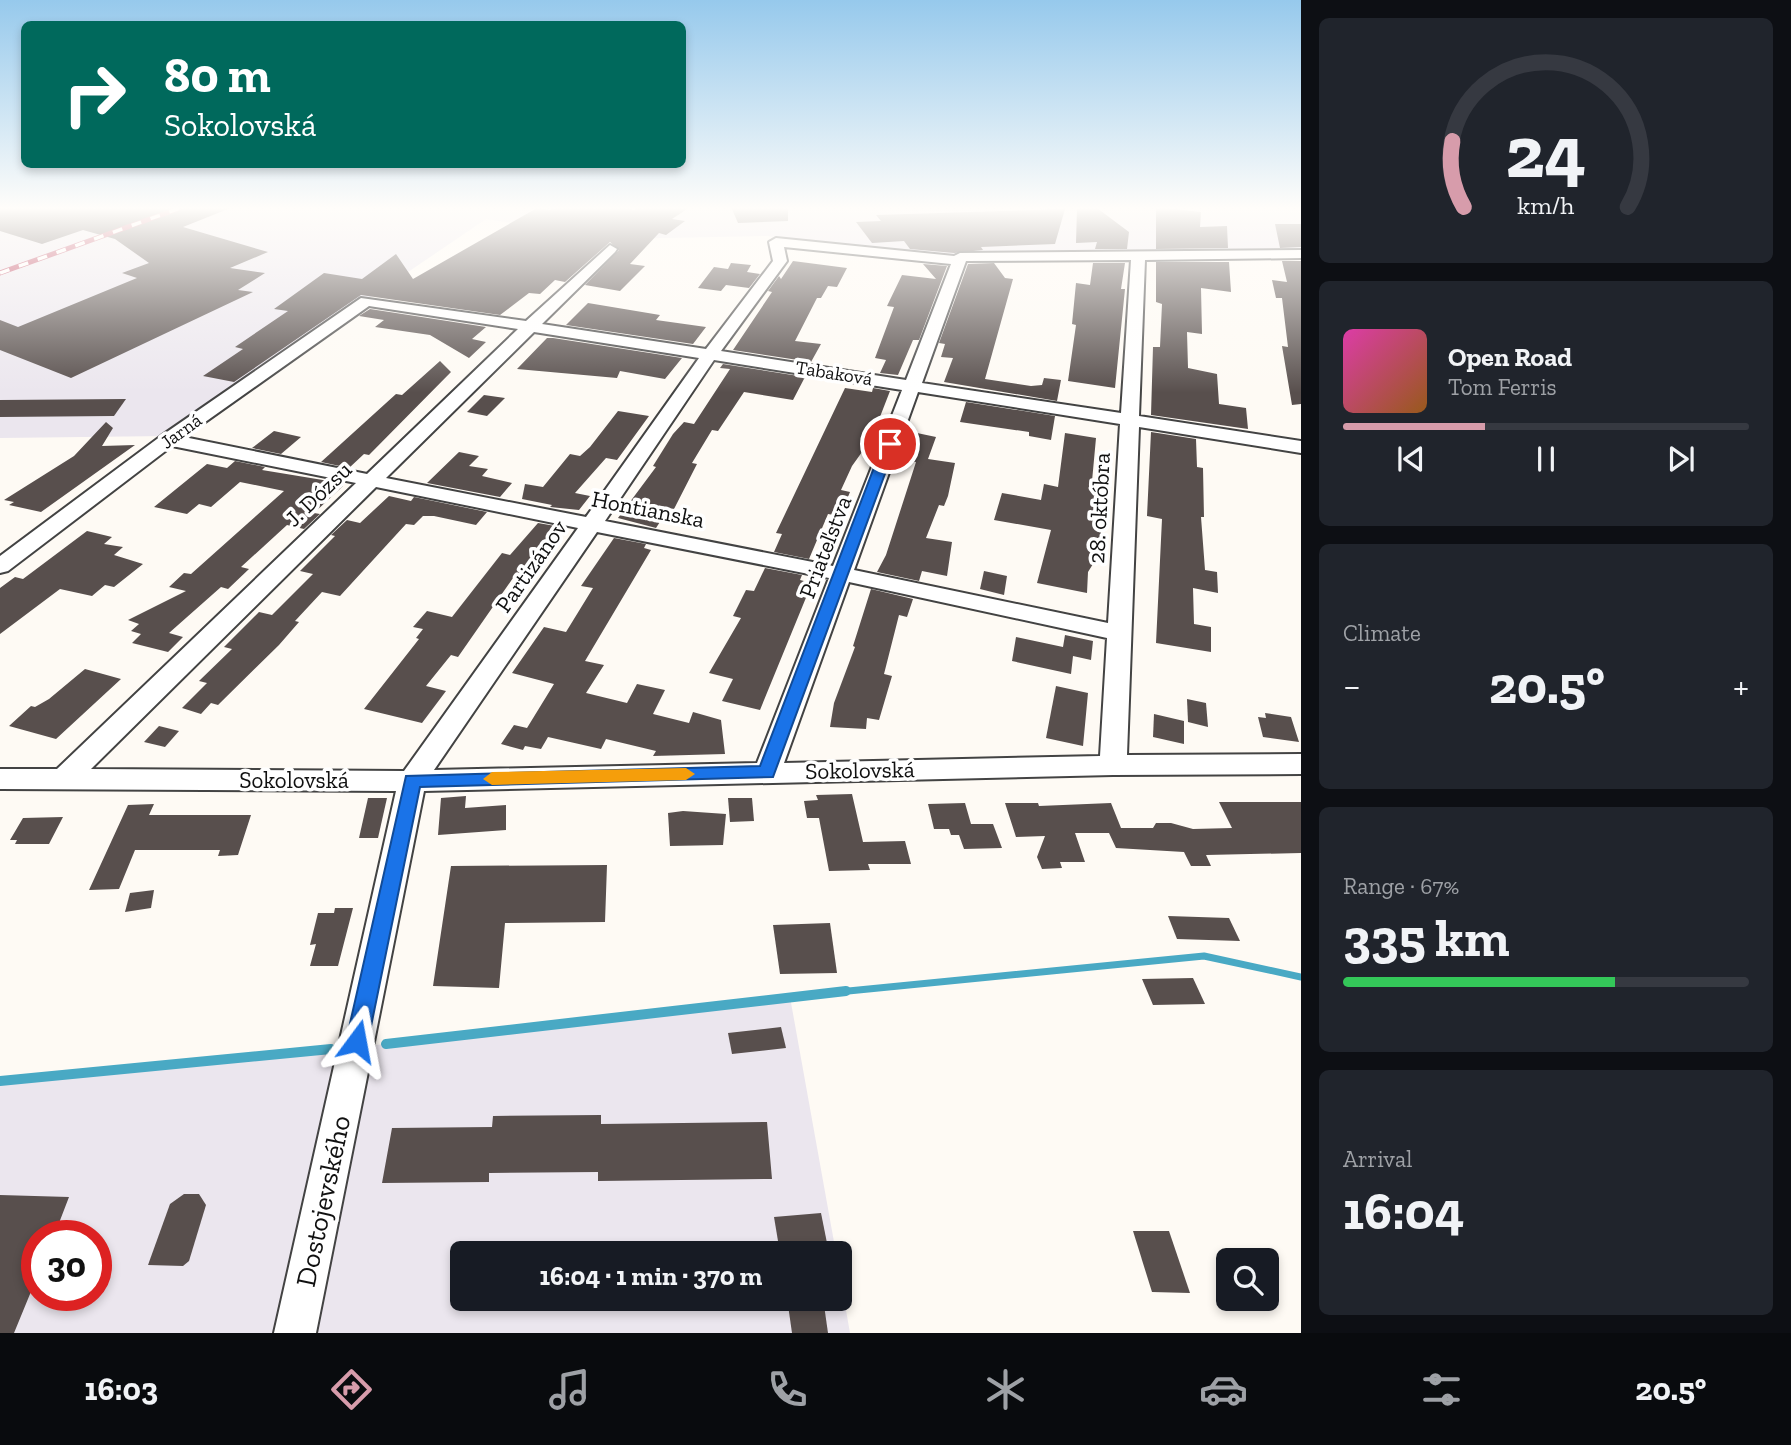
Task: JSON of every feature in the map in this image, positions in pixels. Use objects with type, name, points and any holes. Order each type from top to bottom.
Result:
[{"type":"street","name":"J. Dózsu","points":[[64,779],[589,269]]},
{"type":"street","name":"Partizánov","points":[[412,781],[710,354],[774,269]]},
{"type":"street","name":"Priateľstva","points":[[767,772],[956,269]]},
{"type":"street","name":"28. októbra","points":[[1114,765],[1118,633],[1137,269]]},
{"type":"street","name":"Tabaková","points":[[366,301],[1301,447]]},
{"type":"street","name":"Jarná","points":[[0,566],[168,440],[366,301]]},
{"type":"street","name":"Hontianska","points":[[168,440],[841,574],[1118,633]]},
{"type":"street","name":"Sokolovská","points":[[0,779],[412,781],[1114,765],[1301,764]]},
{"type":"street","name":"Dostojevského","points":[[295,1333],[412,781]]},
{"type":"shaded area","points":[[0,269],[412,269],[167,436],[0,438]]},
{"type":"shaded area","points":[[790,997],[834,1241],[450,1241],[450,1311],[846,1311],[850,1333],[0,1333],[0,1081],[386,1044]]},
{"type":"building","points":[[132,269],[238,269],[265,273],[238,290],[253,292],[71,378],[0,350],[0,320],[18,327],[137,278],[122,273]]},
{"type":"building","points":[[375,269],[406,269],[413,279],[430,269],[579,269],[565,282],[555,280],[540,294],[529,293],[500,315],[361,295],[234,382],[203,376],[243,349],[235,347],[288,311],[274,309],[324,273],[362,279]]},
{"type":"building","points":[[600,269],[642,269],[620,291],[585,285]]},
{"type":"building","points":[[712,269],[749,269],[747,272],[760,274],[749,288],[726,285],[721,291],[698,288]]},
{"type":"building","points":[[788,269],[846,269],[837,287],[828,286],[821,298],[817,298],[795,341],[821,344],[811,362],[733,350],[772,292],[768,291],[779,276],[781,279]]},
{"type":"building","points":[[928,269],[946,269],[919,340],[913,340],[898,375],[880,373],[886,360],[875,358],[894,307],[887,306],[902,275],[936,279]]},
{"type":"building","points":[[966,269],[999,269],[1005,278],[1013,279],[985,379],[1031,386],[1042,385],[1044,378],[1061,380],[1057,401],[944,382],[953,358],[941,357],[945,344],[939,343]]},
{"type":"building","points":[[1092,269],[1124,269],[1121,289],[1125,289],[1115,388],[1068,381],[1076,325],[1072,324],[1076,283],[1090,285]]},
{"type":"building","points":[[1156,269],[1229,269],[1231,292],[1201,288],[1202,334],[1187,332],[1188,368],[1217,374],[1219,404],[1246,408],[1248,429],[1151,415],[1153,347],[1160,347],[1162,304],[1156,302]]},
{"type":"building","points":[[1284,269],[1301,269],[1301,404],[1292,405],[1282,346],[1288,347],[1282,298],[1276,298],[1272,280],[1287,282]]},
{"type":"building","points":[[588,303],[660,315],[656,320],[706,327],[693,344],[566,325]]},
{"type":"building","points":[[370,309],[486,327],[472,339],[486,342],[469,358],[430,335],[375,327],[384,320],[359,316]]},
{"type":"building","points":[[547,338],[682,358],[665,379],[620,371],[617,378],[517,369]]},
{"type":"building","points":[[440,361],[451,372],[369,455],[364,454],[349,468],[321,462],[396,394],[402,395]]},
{"type":"building","points":[[723,364],[805,377],[793,400],[744,392],[718,431],[712,430],[692,463],[697,464],[674,509],[669,508],[656,528],[618,518],[656,467],[653,466],[673,434],[684,422],[694,424],[730,369],[720,368]]},
{"type":"building","points":[[845,388],[872,392],[873,388],[890,391],[866,453],[862,452],[852,466],[841,490],[850,492],[840,516],[828,514],[809,559],[774,552],[782,534],[776,533]]},
{"type":"building","points":[[484,395],[505,398],[487,416],[467,412]]},
{"type":"building","points":[[126,399],[114,416],[0,417],[0,400]]},
{"type":"building","points":[[966,402],[1055,416],[1051,440],[1029,436],[1029,432],[960,422]]},
{"type":"building","points":[[618,411],[649,416],[617,460],[606,458],[575,493],[590,496],[579,510],[550,507],[552,505],[522,499],[525,484],[543,487],[570,454],[580,456],[590,447]]},
{"type":"building","points":[[106,422],[113,428],[102,446],[135,445],[41,512],[9,505],[14,502],[4,500],[74,456]]},
{"type":"building","points":[[274,431],[301,437],[281,454],[252,448]]},
{"type":"building","points":[[1151,432],[1196,439],[1197,467],[1203,468],[1204,517],[1201,517],[1205,570],[1217,572],[1218,593],[1193,588],[1194,624],[1211,627],[1211,652],[1156,643],[1162,519],[1147,516]]},
{"type":"building","points":[[917,433],[936,437],[928,459],[955,463],[948,496],[944,506],[939,505],[926,538],[952,542],[947,576],[922,571],[919,581],[877,572],[886,555],[916,462],[904,460],[912,436]]},
{"type":"building","points":[[1065,433],[1096,438],[1091,492],[1097,493],[1095,521],[1101,522],[1101,551],[1088,572],[1087,593],[1037,583],[1051,530],[994,520],[1002,493],[1041,500],[1044,484],[1058,487]]},
{"type":"building","points":[[459,452],[479,456],[469,466],[488,469],[482,476],[512,483],[500,497],[427,483]]},
{"type":"building","points":[[235,461],[265,467],[262,470],[335,482],[333,484],[343,486],[314,513],[320,514],[304,529],[287,525],[241,567],[249,569],[228,589],[221,587],[169,633],[183,637],[168,652],[132,643],[141,634],[131,631],[139,624],[128,620],[186,591],[169,587],[184,573],[191,574],[284,491],[240,482],[211,507],[199,504],[187,514],[154,507],[207,464],[227,468]]},
{"type":"building","points":[[389,496],[411,501],[414,497],[487,512],[476,525],[434,516],[423,516],[414,525],[406,524],[340,596],[322,592],[295,621],[299,622],[279,645],[218,705],[211,703],[201,714],[182,708],[207,683],[199,681],[232,649],[224,647],[259,612],[272,615],[313,574],[300,571],[335,536],[331,535],[347,520],[360,523]]},
{"type":"building","points":[[538,523],[561,527],[521,580],[513,578],[458,657],[451,655],[426,686],[446,691],[422,723],[364,709],[419,639],[416,638],[423,629],[413,627],[427,611],[452,617],[502,553],[510,555]]},
{"type":"building","points":[[87,531],[112,537],[104,544],[123,547],[114,555],[143,564],[114,587],[105,585],[92,596],[60,589],[0,634],[0,588],[15,577],[23,579]]},
{"type":"building","points":[[614,538],[646,544],[644,548],[651,550],[585,661],[604,665],[586,693],[627,703],[637,684],[665,690],[653,714],[689,723],[693,712],[721,720],[725,754],[653,756],[656,751],[606,739],[601,749],[548,737],[541,749],[525,746],[523,750],[501,744],[514,725],[527,728],[554,684],[512,673],[544,627],[566,632],[593,588],[581,586]]},
{"type":"building","points":[[765,568],[802,575],[800,580],[812,583],[760,710],[722,701],[733,679],[709,673],[741,618],[733,616],[746,590],[754,591]]},
{"type":"building","points":[[984,571],[1007,576],[1004,595],[980,589]]},
{"type":"building","points":[[871,589],[913,599],[907,617],[899,615],[884,674],[892,676],[879,720],[867,718],[866,729],[830,727],[834,703],[855,647],[853,646]]},
{"type":"building","points":[[1065,635],[1093,641],[1091,660],[1073,656],[1071,674],[1012,661],[1016,637],[1063,647]]},
{"type":"building","points":[[85,669],[121,679],[56,739],[9,726],[31,706],[35,707],[49,699]]},
{"type":"building","points":[[1056,686],[1088,693],[1083,746],[1046,738]]},
{"type":"building","points":[[1187,699],[1206,703],[1208,727],[1188,722]]},
{"type":"building","points":[[1265,713],[1291,717],[1299,742],[1263,737],[1258,717],[1266,718]]},
{"type":"building","points":[[1154,714],[1184,721],[1184,744],[1153,737]]},
{"type":"building","points":[[159,726],[179,731],[165,747],[144,742]]},
{"type":"building","points":[[852,794],[863,842],[905,841],[911,864],[868,864],[870,870],[829,871],[819,818],[807,818],[804,801],[818,800],[816,795]]},
{"type":"building","points":[[466,796],[465,808],[506,805],[506,830],[438,835],[441,798]]},
{"type":"building","points":[[368,798],[387,798],[378,838],[359,838]]},
{"type":"building","points":[[728,798],[752,798],[754,821],[730,822]]},
{"type":"building","points":[[1219,802],[1301,802],[1301,853],[1206,855],[1211,866],[1191,866],[1184,852],[1116,848],[1109,833],[1075,833],[1085,862],[1060,862],[1062,868],[1042,869],[1037,857],[1045,836],[1016,837],[1005,803],[1038,803],[1039,806],[1111,803],[1121,828],[1153,828],[1156,823],[1171,823],[1193,829],[1232,828]]},
{"type":"building","points":[[965,803],[971,824],[993,824],[1002,848],[964,849],[959,835],[951,835],[949,829],[934,829],[928,804]]},
{"type":"building","points":[[154,804],[149,815],[251,815],[238,855],[218,856],[220,850],[135,850],[119,889],[89,890],[128,805]]},
{"type":"building","points":[[683,811],[726,814],[723,845],[670,846],[668,813]]},
{"type":"building","points":[[63,817],[49,844],[15,844],[17,840],[10,840],[23,818]]},
{"type":"building","points":[[607,865],[605,922],[505,923],[499,988],[433,986],[451,866]]},
{"type":"building","points":[[154,890],[151,908],[125,912],[130,893]]},
{"type":"building","points":[[335,908],[353,908],[338,966],[310,966],[316,944],[310,945],[318,913],[334,913]]},
{"type":"building","points":[[1168,916],[1229,918],[1240,941],[1177,939]]},
{"type":"building","points":[[830,923],[837,973],[780,974],[773,925]]},
{"type":"building","points":[[1193,978],[1205,1004],[1153,1005],[1142,979]]},
{"type":"building","points":[[781,1027],[786,1048],[732,1054],[728,1033]]},
{"type":"building","points":[[601,1115],[601,1124],[767,1122],[772,1179],[598,1181],[598,1172],[489,1173],[489,1182],[382,1183],[392,1128],[492,1127],[493,1116]]},
{"type":"building","points":[[184,1194],[199,1194],[206,1205],[189,1261],[183,1266],[148,1265],[170,1204]]},
{"type":"building","points":[[0,1195],[69,1197],[60,1220],[21,1220],[23,1311],[14,1333],[0,1333]]},
{"type":"building","points":[[821,1213],[827,1241],[778,1241],[774,1217]]},
{"type":"building","points":[[1133,1231],[1169,1231],[1190,1293],[1152,1292]]},
{"type":"building","points":[[789,1311],[825,1311],[828,1333],[792,1333]]},
{"type":"waterway","points":[[832,993],[1204,956],[1301,977]]},
{"type":"waterway","points":[[832,993],[846,991]]},
{"type":"waterway","points":[[828,993],[832,993]]},
{"type":"waterway","points":[[386,1044],[832,993]]},
{"type":"waterway","points":[[0,1081],[331,1049]]},
{"type":"railway","points":[[0,273],[11,269]]},
{"type":"slow traffic","points":[[492,779],[686,774]]},
{"type":"route","points":[[357,1041],[412,781],[767,772],[890,444]]}]
